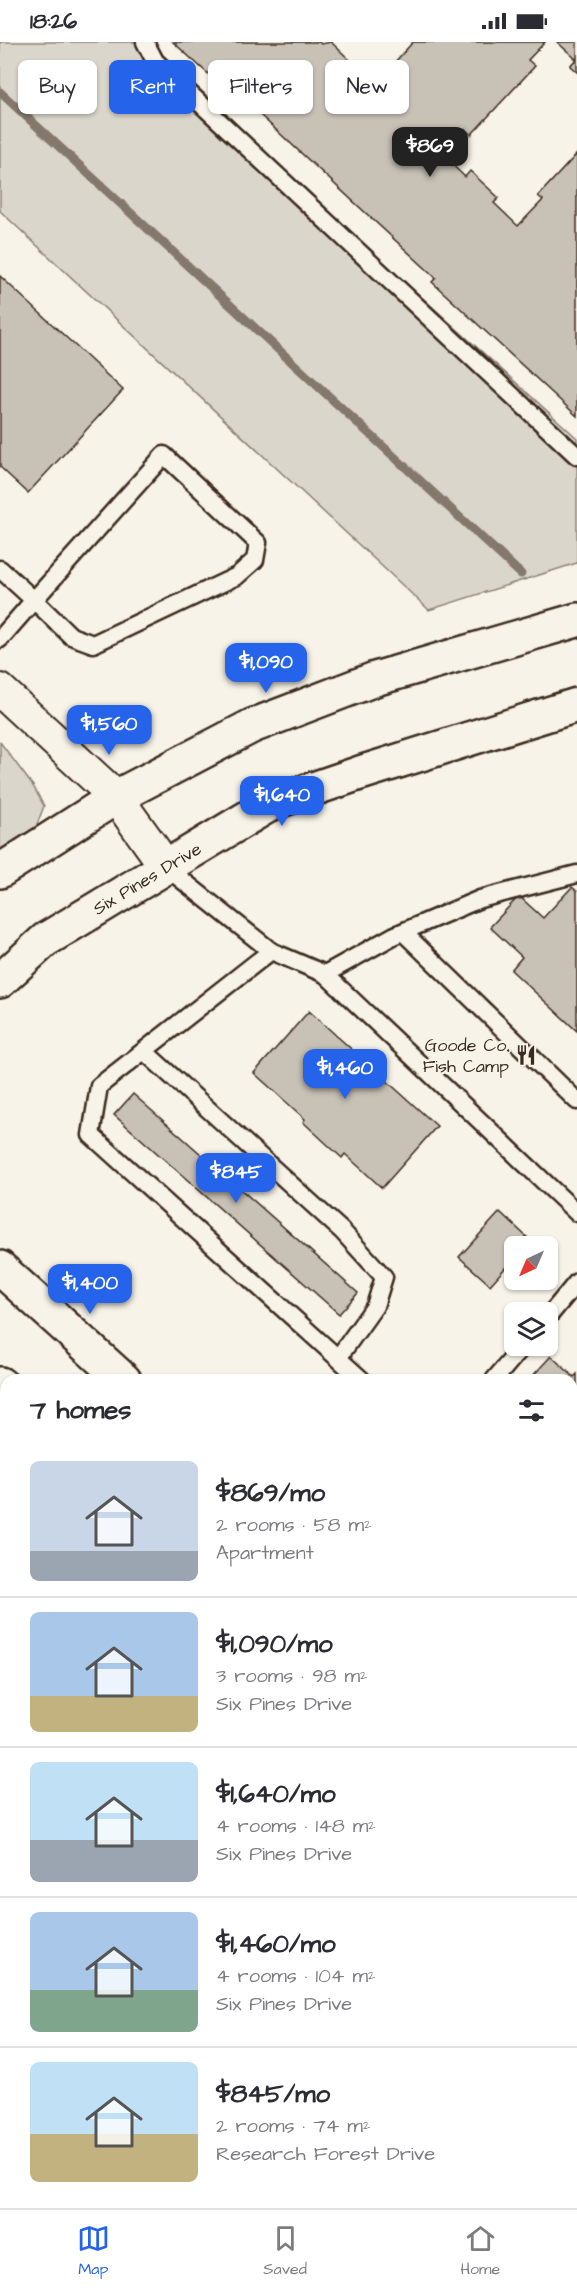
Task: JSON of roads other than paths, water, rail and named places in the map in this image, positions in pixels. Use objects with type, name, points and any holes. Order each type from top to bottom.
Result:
[{"type":"street","points":[[0,871],[116,797],[252,726],[375,679],[577,620]]},
{"type":"street","points":[[1,694],[116,797],[167,868]]},
{"type":"street","name":"Six Pines Drive","points":[[0,981],[45,940],[272,803],[577,705]]},
{"type":"street","points":[[0,1268],[117,1374]]},
{"type":"lane","points":[[145,42],[155,61],[577,456]]},
{"type":"lane","points":[[0,569],[34,600],[71,636],[93,644],[237,576],[255,561],[258,543],[164,455],[34,600],[0,639]]},
{"type":"lane","points":[[167,868],[271,951],[325,974],[577,1213]]},
{"type":"lane","points":[[325,974],[403,932],[480,899],[577,874]]},
{"type":"lane","points":[[403,932],[577,1101]]},
{"type":"lane","points":[[271,951],[99,1086],[91,1135],[355,1374]]},
{"type":"lane","points":[[144,1051],[342,1231],[384,1277],[375,1306],[338,1358]]},
{"type":"lane","points":[[558,1305],[577,1282]]},
{"type":"lane","points":[[499,1374],[514,1356]]},
{"type":"waterway","points":[[0,92],[521,574]]},
{"type":"place","name":"Goode Co. Fish Camp","points":[[526,1055]]}]
